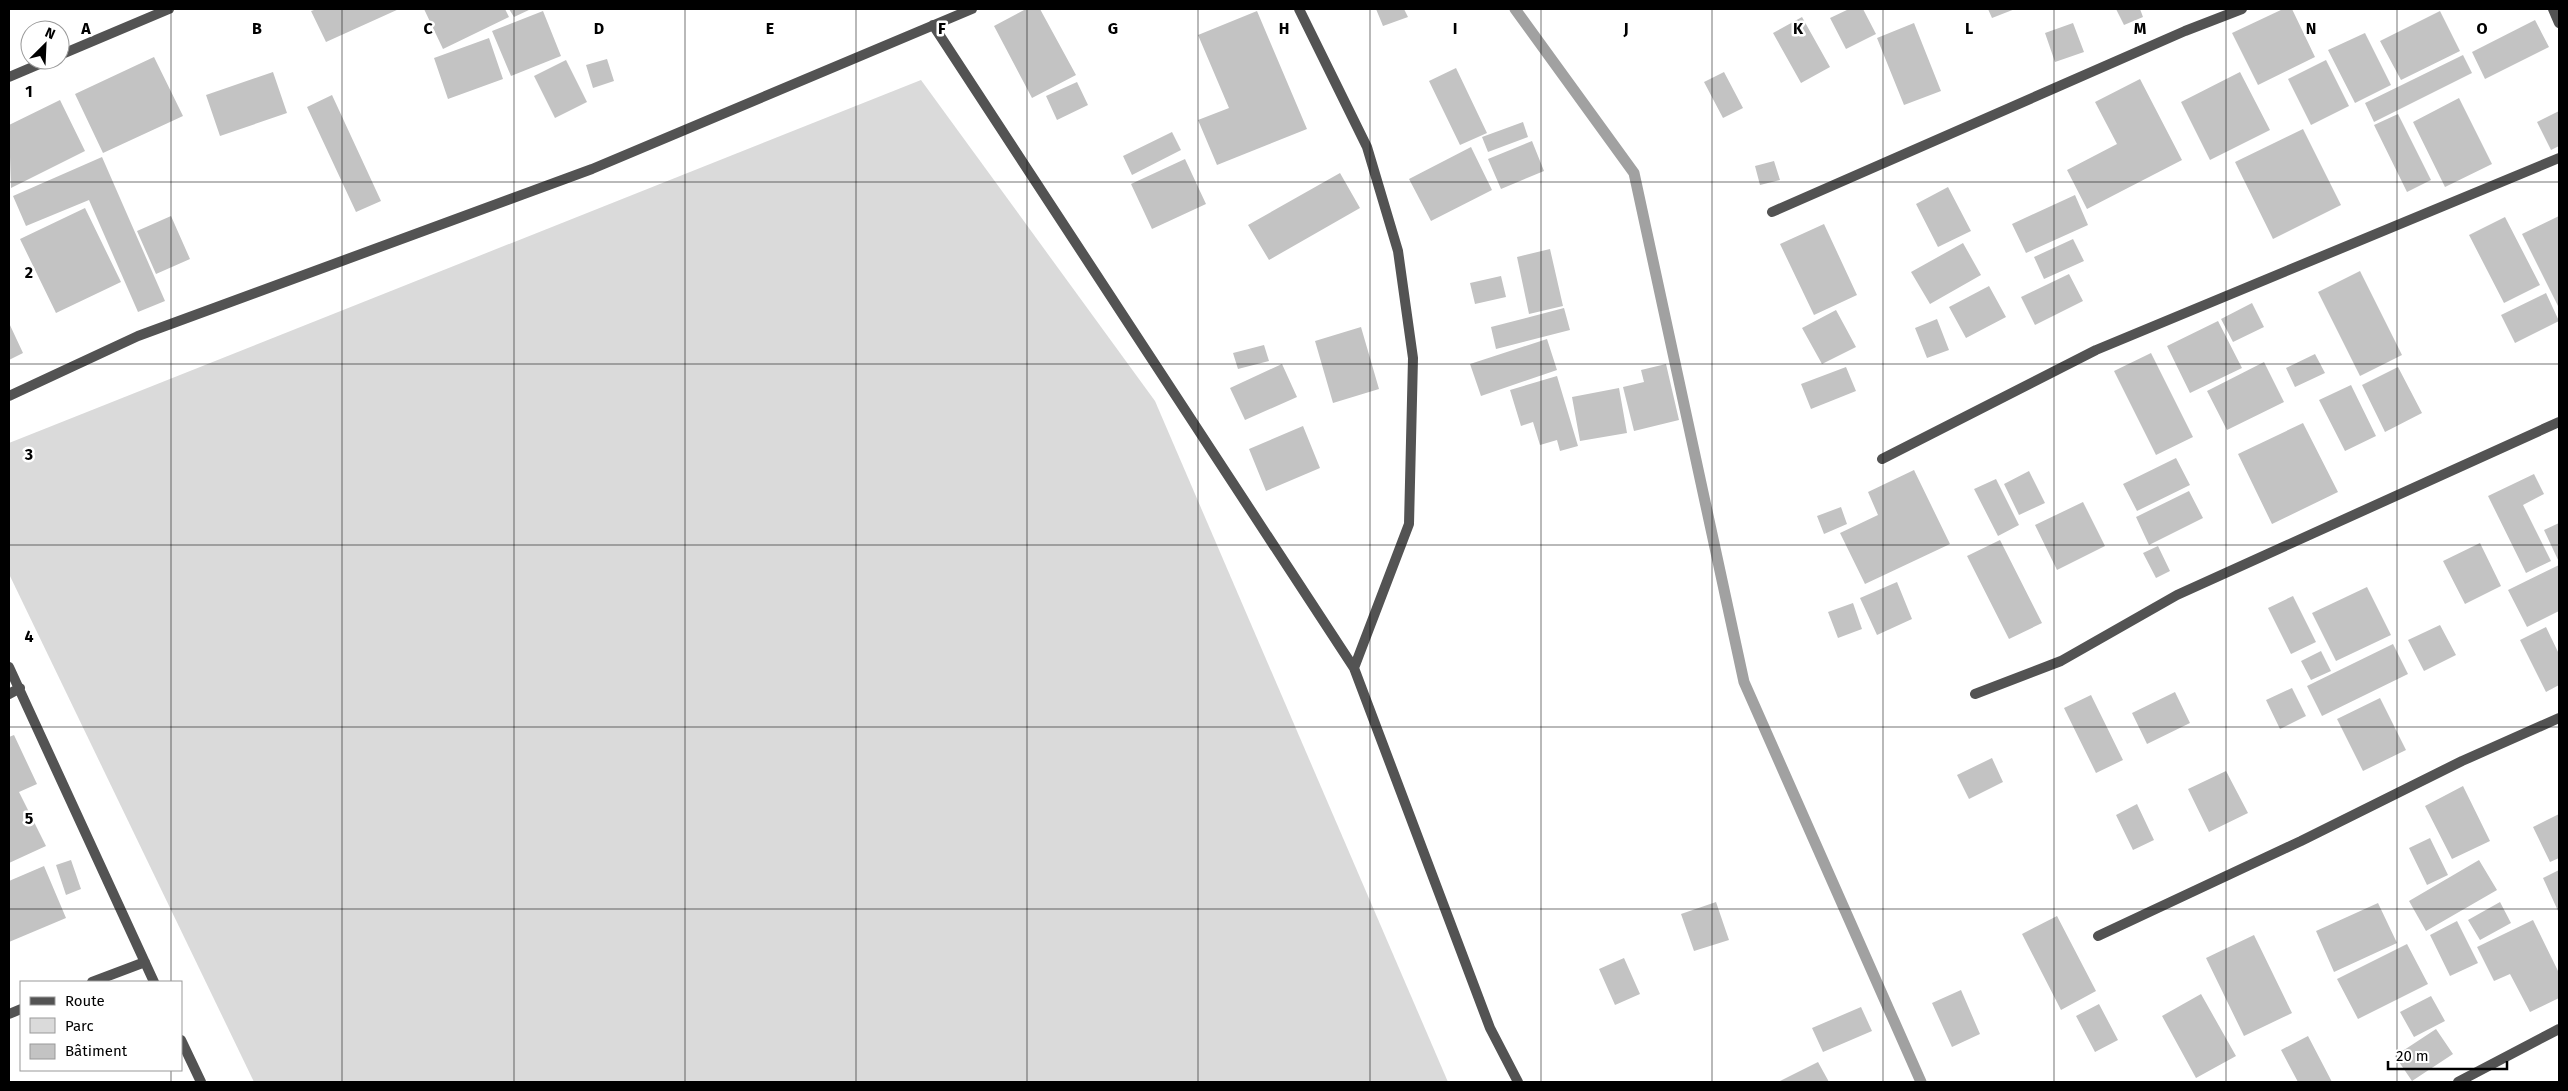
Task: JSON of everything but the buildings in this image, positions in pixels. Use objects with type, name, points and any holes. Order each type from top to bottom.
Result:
[{"type":"street","points":[[70,51],[169,9]]},
{"type":"street","points":[[9,396],[138,336],[592,169],[972,9]]},
{"type":"street","points":[[1299,9],[1367,147],[1398,251],[1413,358],[1409,524],[1354,668]]},
{"type":"street","points":[[1772,212],[2185,31],[2242,9]]},
{"type":"street","points":[[2553,9],[2559,24]]},
{"type":"street","points":[[933,25],[1354,668],[1490,1028],[1518,1082]]},
{"type":"street","points":[[9,77],[25,70]]},
{"type":"street","points":[[1882,459],[2096,350],[2559,158]]},
{"type":"street","points":[[1975,694],[2061,661],[2177,595],[2559,422]]},
{"type":"street","points":[[9,667],[154,981]]},
{"type":"street","points":[[9,694],[20,688]]},
{"type":"street","points":[[2098,936],[2301,841],[2462,761],[2559,718]]},
{"type":"street","points":[[95,981],[145,962]]},
{"type":"street","points":[[2458,1082],[2559,1029]]},
{"type":"street","points":[[182,1042],[201,1082]]},
{"type":"green space","points":[[921,80],[1155,401],[1448,1082],[254,1082],[9,574],[9,443]]},
{"type":"waterway","points":[[1515,9],[1634,173],[1744,682],[1921,1082]]}]
